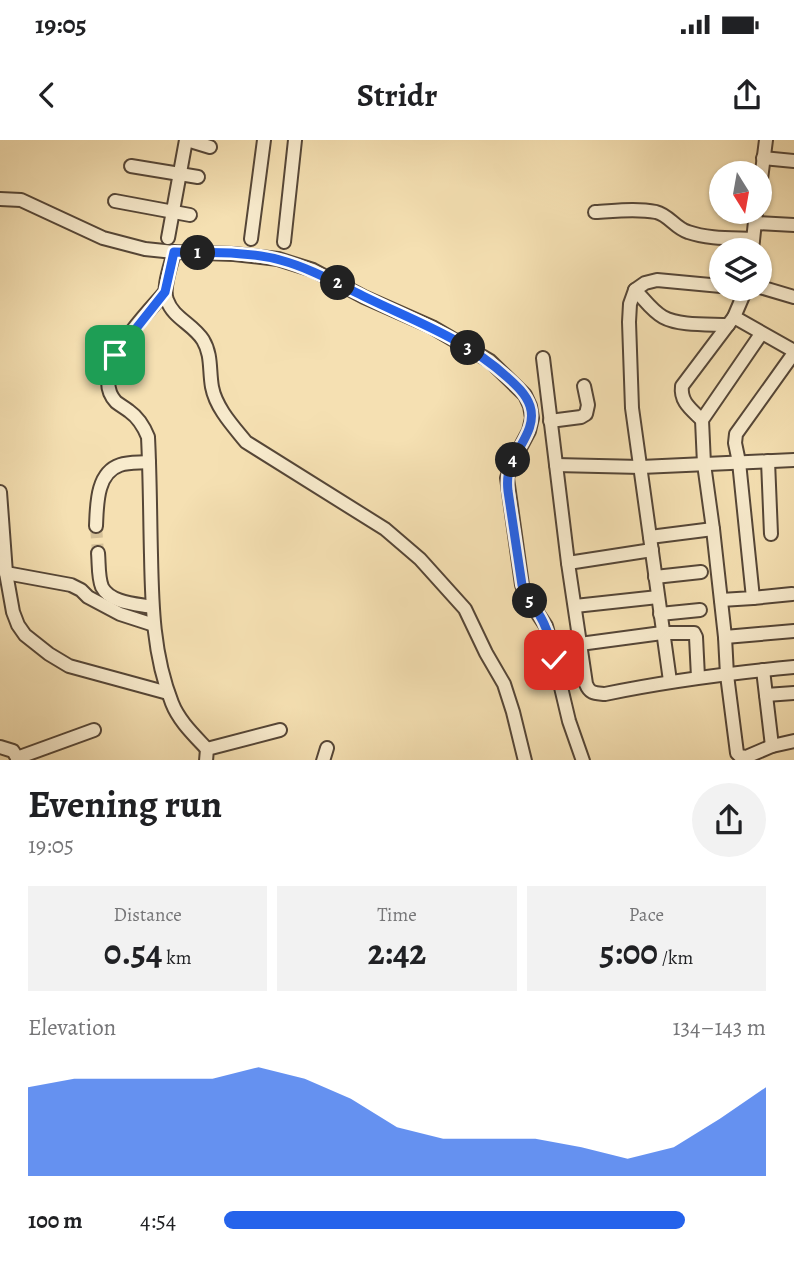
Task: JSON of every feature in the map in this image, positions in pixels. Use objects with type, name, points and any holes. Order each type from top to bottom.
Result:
[{"type":"street","points":[[168,238],[186,140],[210,147]]},
{"type":"street","points":[[251,239],[264,140]]},
{"type":"street","points":[[284,242],[295,140]]},
{"type":"street","points":[[763,161],[766,140]]},
{"type":"street","points":[[763,158],[794,161]]},
{"type":"street","points":[[131,166],[198,177]]},
{"type":"street","points":[[0,199],[21,200],[103,238],[145,249],[278,259],[313,270],[432,327],[490,361],[525,395],[530,406],[532,418],[529,431],[507,478],[520,575],[526,596],[546,626],[569,721],[583,760]]},
{"type":"street","points":[[115,201],[190,215]]},
{"type":"street","points":[[595,212],[658,213],[686,232],[718,238]]},
{"type":"street","points":[[772,220],[794,225]]},
{"type":"street","points":[[174,252],[165,292],[167,301],[179,318],[191,326],[202,339],[209,354],[216,400],[246,442],[385,529],[420,559],[465,610],[504,684],[525,760]]},
{"type":"street","points":[[670,681],[632,408],[630,304],[635,290],[645,283],[657,280],[709,285]]},
{"type":"street","points":[[635,290],[666,319],[680,323],[731,321],[794,352],[736,434],[753,598]]},
{"type":"street","points":[[772,291],[794,297]]},
{"type":"street","points":[[165,292],[115,355],[108,374],[109,389],[115,401],[132,413],[143,425],[148,437],[152,607],[155,640],[168,693],[172,705],[206,755],[280,730]]},
{"type":"street","points":[[702,420],[684,403],[682,386],[731,321],[740,301]]},
{"type":"street","points":[[761,334],[702,420],[704,464],[737,752],[746,757],[794,741]]},
{"type":"street","points":[[543,358],[568,563],[589,690],[605,694],[670,681],[794,667]]},
{"type":"street","points":[[550,421],[586,414],[588,405],[584,386]]},
{"type":"street","points":[[556,465],[641,467],[794,460]]},
{"type":"street","points":[[768,461],[771,534]]},
{"type":"street","points":[[96,526],[98,496],[104,479],[116,466],[149,462]]},
{"type":"street","points":[[0,492],[6,573],[18,625],[32,641],[69,666],[168,693]]},
{"type":"street","points":[[568,563],[713,529]]},
{"type":"street","points":[[98,553],[101,582],[110,596],[152,607]]},
{"type":"street","points":[[656,577],[701,572]]},
{"type":"street","points":[[6,573],[71,584],[88,597],[120,614],[154,625]]},
{"type":"street","points":[[721,600],[792,594]]},
{"type":"street","points":[[575,606],[658,597]]},
{"type":"street","points":[[660,614],[700,610]]},
{"type":"street","points":[[580,644],[689,631],[696,637],[698,677]]},
{"type":"street","points":[[725,637],[794,631]]},
{"type":"street","points":[[763,670],[772,747]]},
{"type":"street","points":[[766,695],[794,693]]},
{"type":"street","points":[[0,747],[13,751],[18,759],[94,730]]},
{"type":"tunnel","points":[[96,526],[98,553]]},
{"type":"route","points":[[115,355],[165,292],[174,252],[278,259],[313,270],[432,327],[490,361],[518,387],[530,406],[532,418],[529,431],[511,465],[507,478],[508,491],[522,585],[526,596],[546,626],[554,660]]}]
